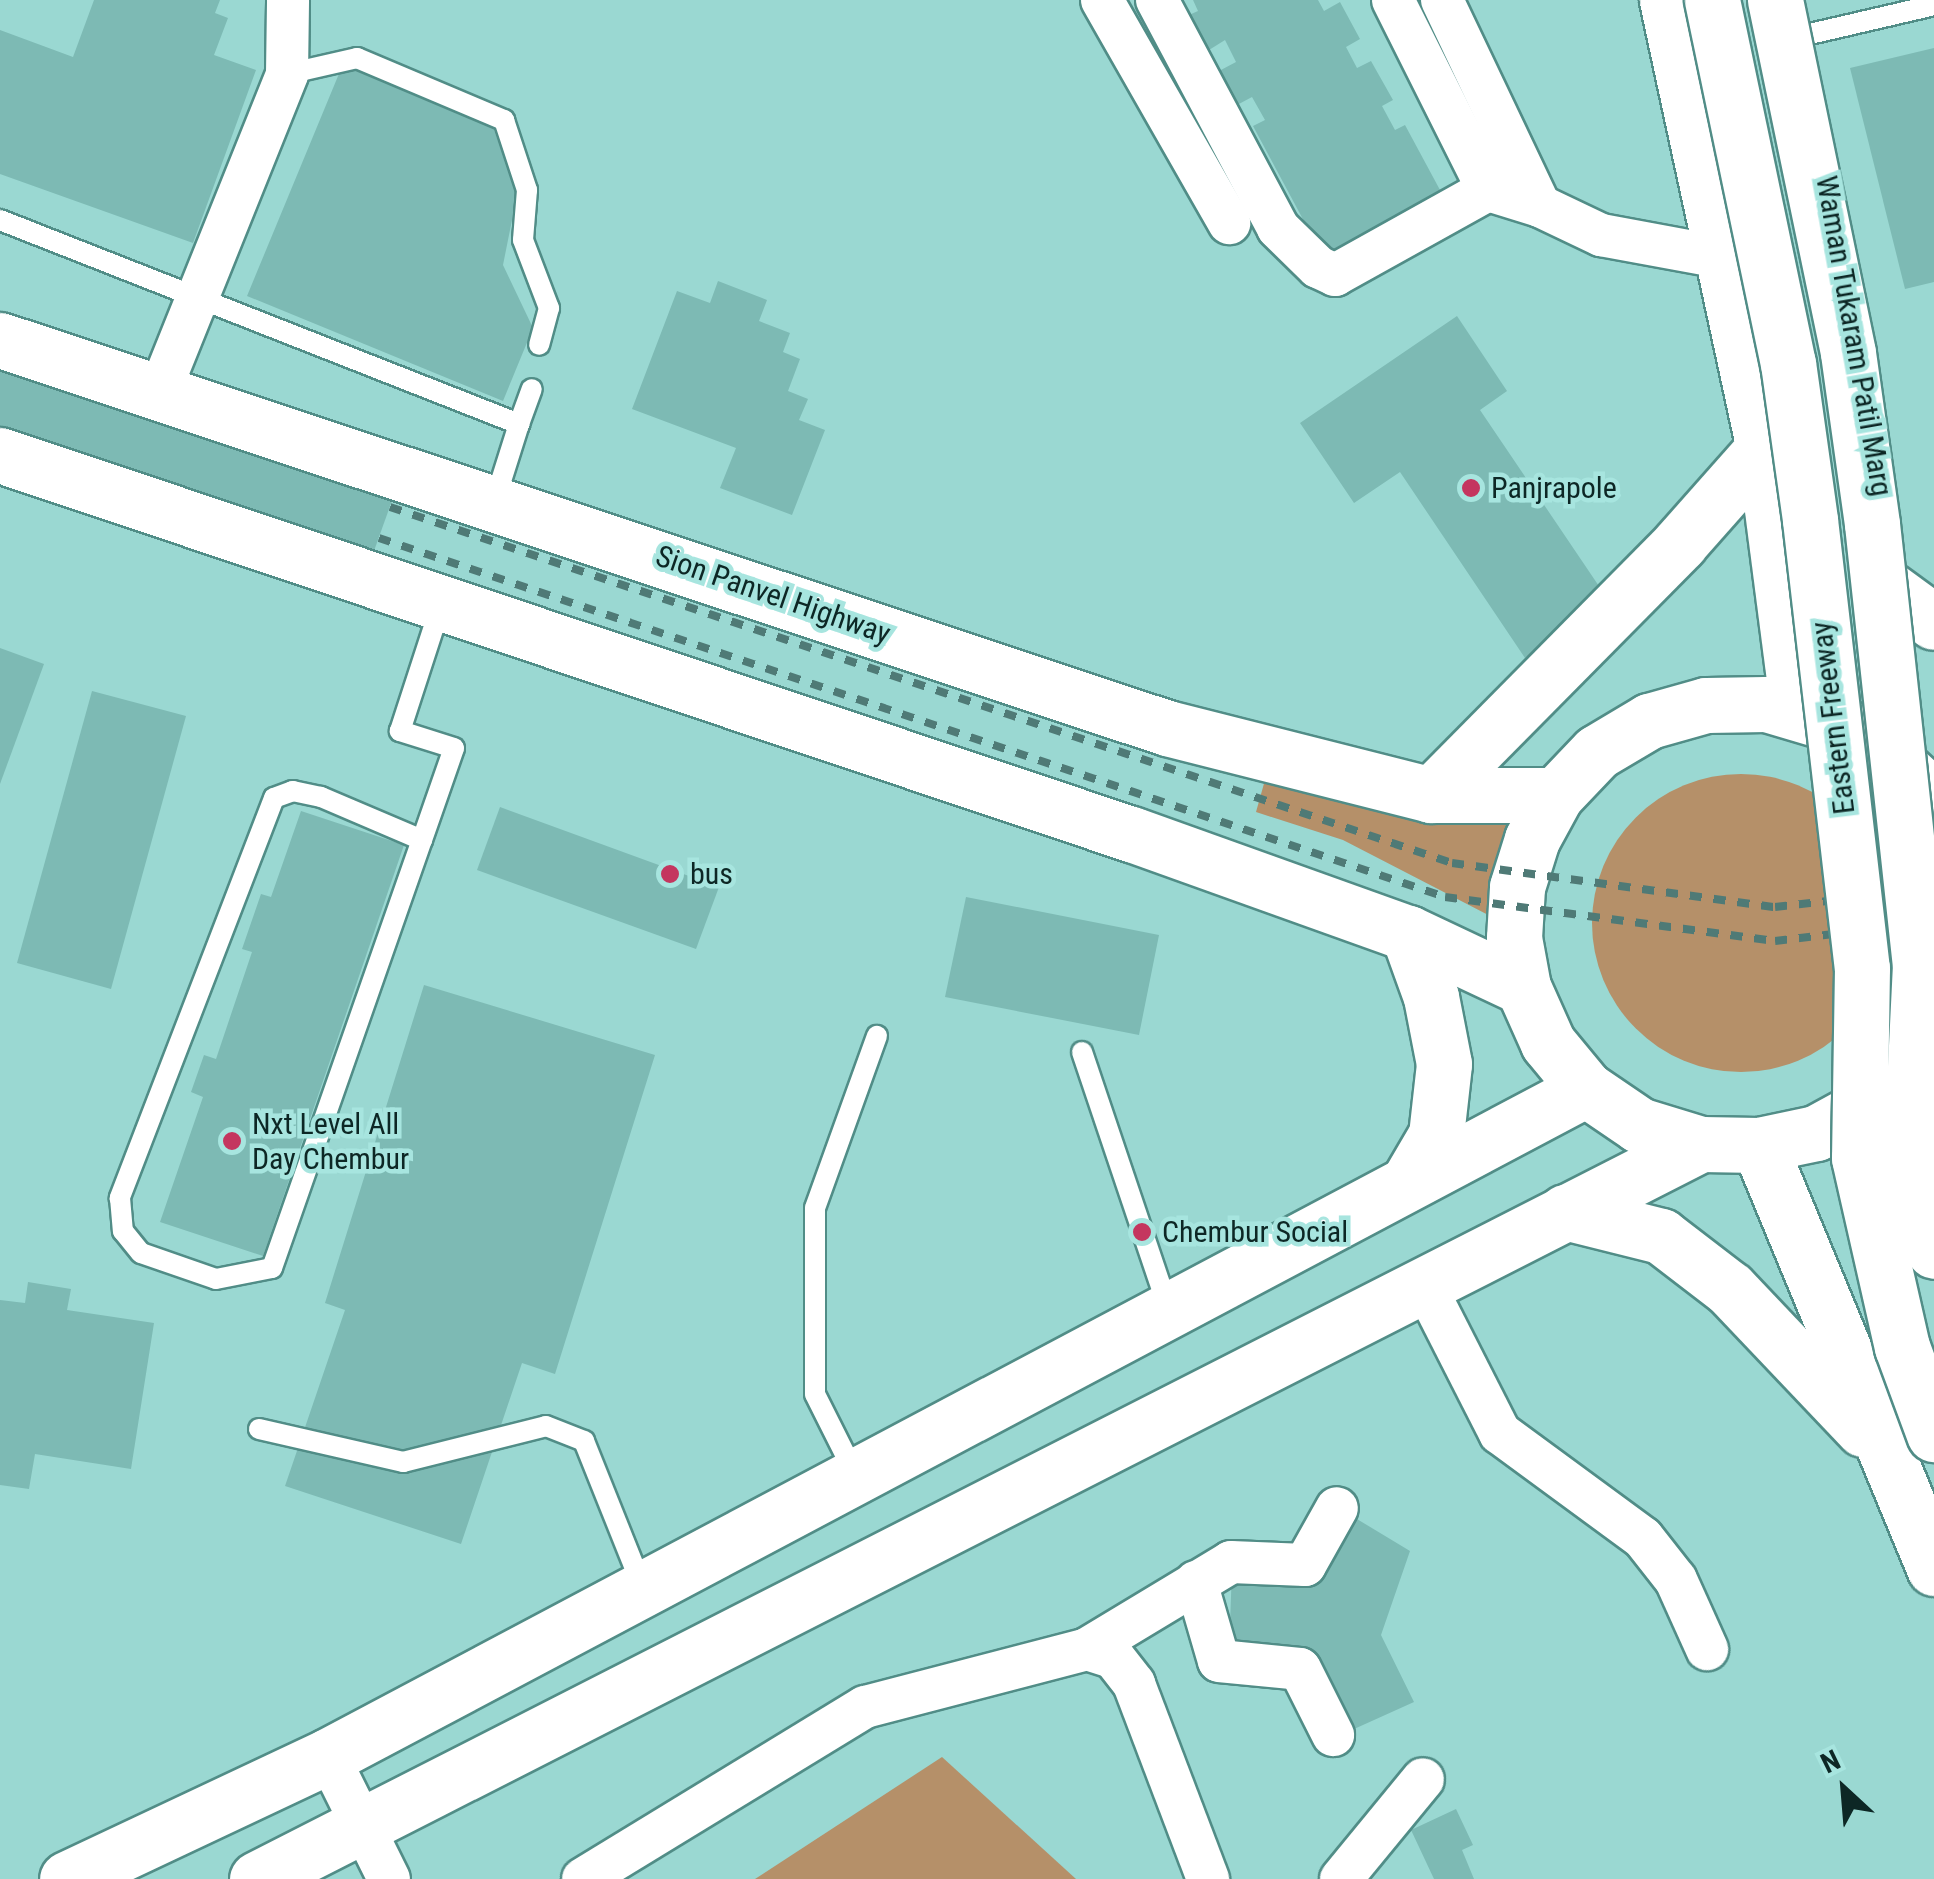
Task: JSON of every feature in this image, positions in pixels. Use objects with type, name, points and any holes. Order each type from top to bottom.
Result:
[{"type":"main road","points":[[1667,0],[1764,448],[1798,712]]},
{"type":"main road","name":"Eastern Freeway","points":[[1712,0],[1788,363],[1810,520],[1862,968],[1859,1158],[1902,1347],[1910,1443]]},
{"type":"main road","points":[[1690,97],[1791,29]]},
{"type":"main road","name":"Eastern Freeway","points":[[1791,29],[1848,353],[1872,524],[1920,964],[1910,1167],[1934,1251]]},
{"type":"main road","name":"Waman Tukaram Patil Marg","points":[[1791,29],[1886,488],[1890,590],[1864,733]]},
{"type":"main road","name":"Sion Panvel Highway","points":[[0,340],[1167,728],[1431,795],[1556,796]]},
{"type":"main road","points":[[1431,795],[1680,543],[1764,448]]},
{"type":"main road","points":[[0,456],[442,602],[1408,933],[1523,987]]},
{"type":"main road","points":[[1890,590],[1934,622]]},
{"type":"main road","points":[[1929,799],[1864,733],[1798,712],[1766,704],[1706,705],[1649,721],[1598,752],[1556,796],[1532,839],[1517,888],[1514,938],[1523,987],[1548,1042],[1586,1089],[1639,1125],[1701,1144],[1758,1145],[1816,1132],[1867,1105],[1919,1060],[1934,1135]]},
{"type":"main road","points":[[1408,933],[1431,996],[1444,1064],[1436,1135],[1409,1181]]},
{"type":"main road","points":[[66,1879],[328,1756],[642,1586],[1586,1089]]},
{"type":"main road","points":[[257,1879],[1701,1144]]},
{"type":"main road","points":[[1758,1145],[1910,1443],[1934,1568]]},
{"type":"main road","points":[[1565,1212],[1661,1236],[1730,1289],[1910,1443]]},
{"type":"street","points":[[1102,0],[1229,223]]},
{"type":"street","points":[[1156,0],[1278,228],[1318,267],[1335,275],[1488,190],[1540,206],[1601,235],[1725,258]]},
{"type":"street","points":[[1393,0],[1488,190]]},
{"type":"street","points":[[1442,0],[1540,206]]},
{"type":"street","points":[[159,393],[287,74],[279,11]]},
{"type":"street","points":[[1425,1286],[1500,1433],[1644,1538],[1676,1580],[1707,1649]]},
{"type":"street","points":[[583,1879],[865,1707],[1088,1649],[1231,1562],[1305,1565],[1337,1508]]},
{"type":"street","points":[[1196,1582],[1220,1661],[1300,1669],[1333,1735]]},
{"type":"street","points":[[1088,1649],[1114,1658],[1134,1684],[1208,1879]]},
{"type":"street","points":[[328,1756],[389,1879]]},
{"type":"street","points":[[1341,1879],[1423,1779]]},
{"type":"lane","points":[[1791,29],[1934,5]]},
{"type":"lane","points":[[287,74],[356,58],[504,120],[527,190],[523,240],[549,308],[539,345]]},
{"type":"lane","points":[[0,220],[519,424]]},
{"type":"lane","points":[[494,503],[532,389]]},
{"type":"lane","points":[[422,840],[321,797],[293,790],[274,798],[120,1198],[123,1231],[141,1253],[216,1279],[272,1268],[422,840],[454,748],[400,732],[442,602]]},
{"type":"lane","points":[[855,1474],[815,1394],[815,1208],[877,1036]]},
{"type":"lane","points":[[1082,1052],[1168,1309]]},
{"type":"lane","points":[[259,1429],[404,1462],[546,1426],[584,1442],[642,1586]]},
{"type":"shaded area","points":[[1741,774],[1770,777],[1798,786],[1824,799],[1846,818],[1865,840],[1878,866],[1887,894],[1887,952],[1878,980],[1865,1006],[1846,1028],[1824,1047],[1798,1060],[1770,1069],[1741,1072],[1712,1069],[1684,1060],[1658,1047],[1636,1028],[1617,1006],[1604,980],[1595,952],[1592,923],[1595,894],[1604,866],[1617,840],[1636,818],[1658,799],[1684,786],[1712,777]]},
{"type":"shaded area","points":[[1265,780],[1534,806],[1496,919],[1343,840],[1256,812]]},
{"type":"shaded area","points":[[942,1757],[1076,1879],[755,1879]]},
{"type":"building","points":[[94,0],[220,0],[215,13],[228,18],[214,55],[256,70],[193,243],[0,174],[0,30],[73,57]]},
{"type":"building","points":[[1193,0],[1318,0],[1324,11],[1340,2],[1360,39],[1346,47],[1357,68],[1371,61],[1393,100],[1382,106],[1395,130],[1405,125],[1447,203],[1328,266],[1253,126],[1265,120],[1252,97],[1237,105],[1219,71],[1236,62],[1225,40],[1209,50],[1189,15],[1198,11]]},
{"type":"building","points":[[1934,48],[1934,282],[1905,289],[1850,68]]},
{"type":"building","points":[[343,64],[492,124],[517,195],[503,265],[533,328],[503,401],[247,296]]},
{"type":"building","points":[[718,281],[767,300],[759,321],[790,333],[783,352],[800,359],[788,391],[808,399],[799,420],[825,430],[792,515],[720,488],[736,448],[632,409],[677,291],[710,303]]},
{"type":"building","points":[[0,313],[408,456],[360,590],[0,465]]},
{"type":"building","name":"Panjrapole","points":[[1457,316],[1507,391],[1480,410],[1609,601],[1525,658],[1400,472],[1354,503],[1300,423]]},
{"type":"building","points":[[0,648],[44,664],[0,784]]},
{"type":"building","points":[[92,691],[186,716],[111,989],[17,963]]},
{"type":"building","points":[[500,807],[719,887],[696,949],[477,870]]},
{"type":"building","points":[[301,811],[404,845],[263,1256],[160,1222],[203,1097],[191,1092],[204,1055],[216,1059],[252,952],[242,949],[261,894],[271,897]]},
{"type":"building","points":[[966,897],[1159,935],[1139,1035],[945,997]]},
{"type":"building","points":[[424,985],[655,1055],[555,1374],[522,1363],[461,1544],[285,1486],[345,1310],[325,1303]]},
{"type":"building","points":[[28,1282],[71,1289],[67,1310],[154,1323],[131,1469],[35,1454],[29,1489],[0,1485],[0,1300],[25,1303]]},
{"type":"building","points":[[1342,1510],[1410,1551],[1381,1635],[1414,1702],[1343,1734],[1306,1655],[1229,1653],[1232,1568],[1306,1581]]},
{"type":"building","points":[[1456,1809],[1473,1845],[1462,1850],[1474,1879],[1434,1879],[1411,1830]]},
{"type":"railway","points":[[390,507],[1452,863],[1775,907],[1934,889]]},
{"type":"railway","points":[[379,538],[1445,897],[1775,941],[1934,922]]},
{"type":"place","name":"Panjrapole","points":[[1471,488]]},
{"type":"place","name":"bus","points":[[670,874]]},
{"type":"place","name":"Nxt Level All Day Chembur","points":[[232,1141]]},
{"type":"place","name":"Chembur Social","points":[[1142,1232]]}]
